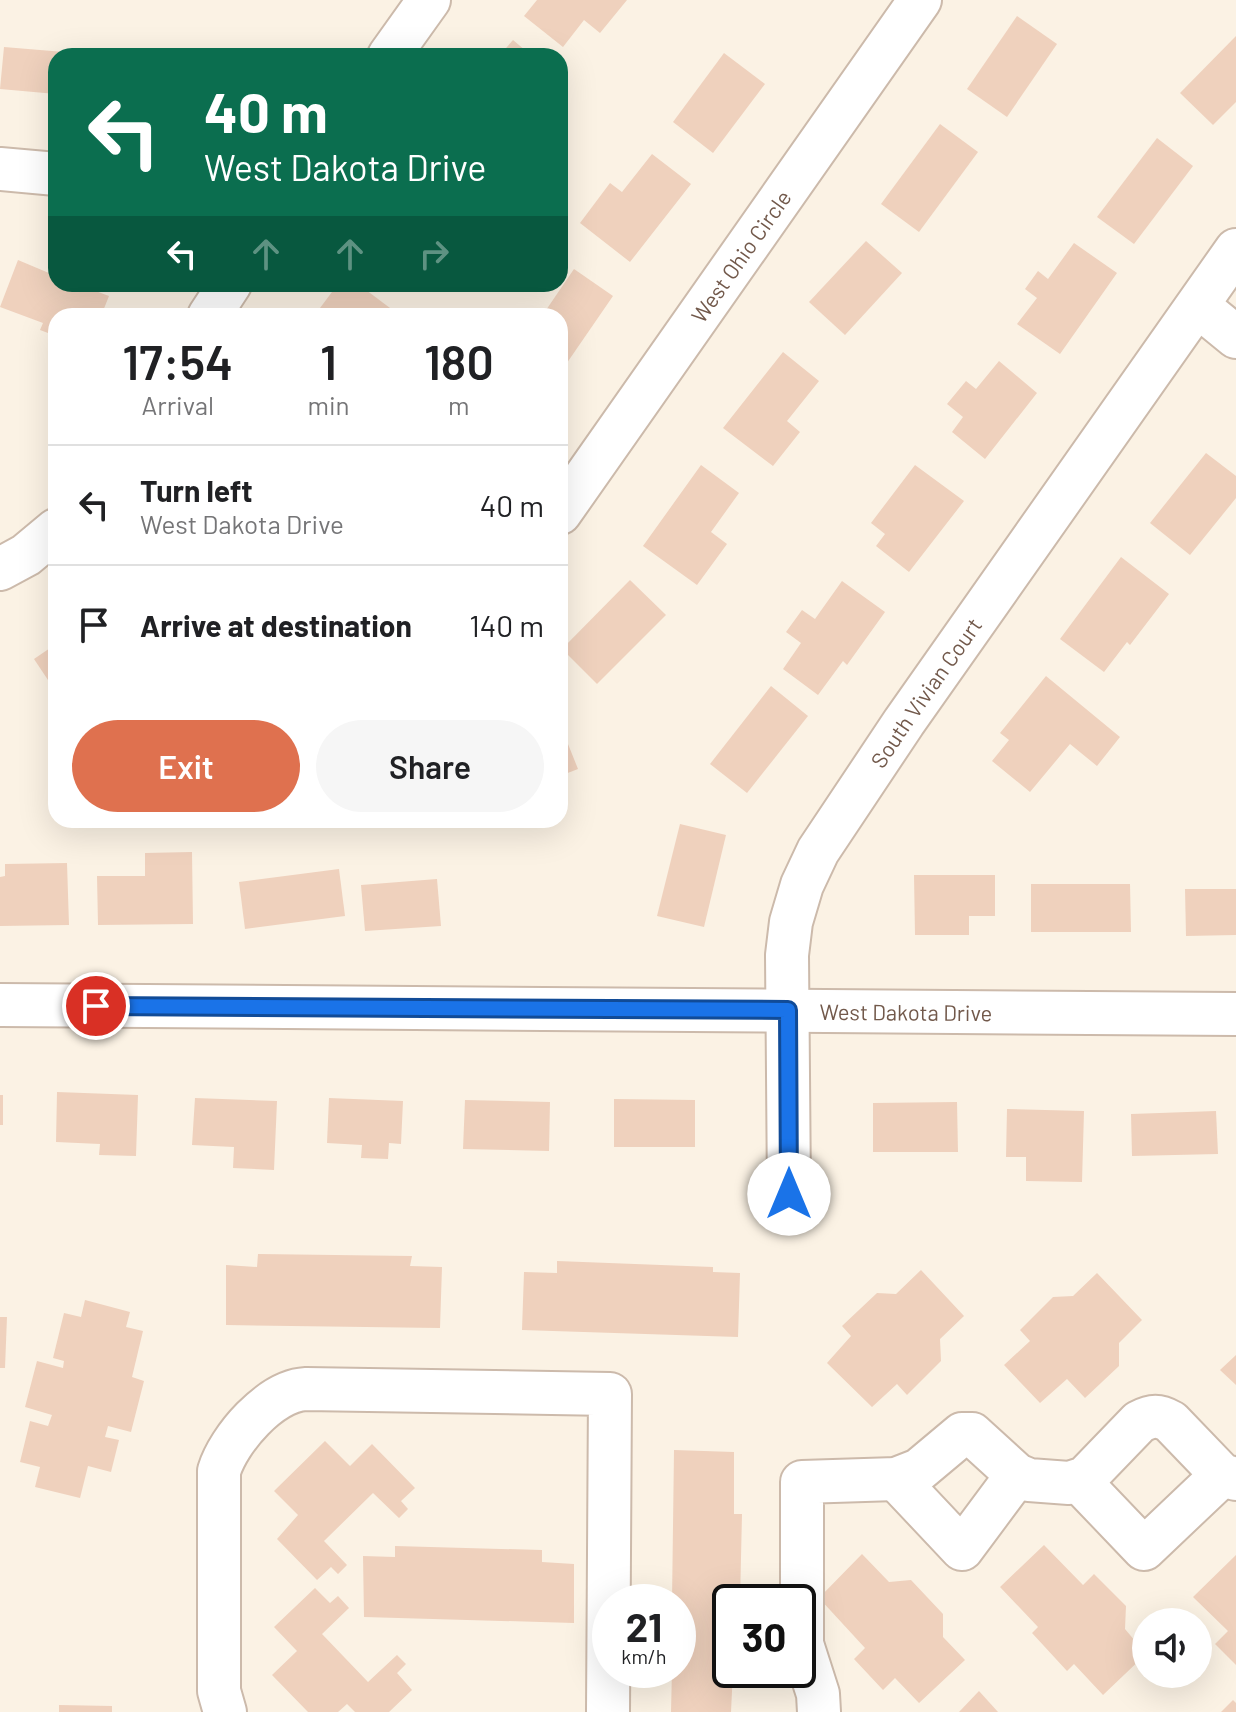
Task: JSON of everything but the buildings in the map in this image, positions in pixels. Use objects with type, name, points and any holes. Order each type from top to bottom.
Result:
[{"type":"street","points":[[395,48],[429,0]]},
{"type":"street","name":"West Ohio Circle","points":[[568,502],[920,0]]},
{"type":"street","points":[[0,169],[48,173]]},
{"type":"street","name":"South Vivian Court","points":[[789,1194],[787,955],[791,922],[802,885],[818,851],[904,722],[1236,250]]},
{"type":"street","points":[[1198,306],[1236,337]]},
{"type":"street","points":[[0,569],[26,555],[48,537]]},
{"type":"street","name":"West Dakota Drive","points":[[0,1005],[1236,1014]]},
{"type":"street","points":[[225,1712],[219,1691],[219,1471],[234,1439],[252,1421],[280,1397],[306,1389],[610,1394],[608,1712]]},
{"type":"street","points":[[819,1712],[818,1694],[802,1644],[802,1482],[896,1479],[919,1470],[962,1434],[972,1434],[1017,1475],[1049,1483],[1079,1481],[1139,1422],[1151,1416],[1171,1422],[1229,1477],[1144,1549],[1079,1481]]},
{"type":"street","points":[[896,1479],[962,1549],[1017,1475]]},
{"type":"route","points":[[96,1006],[788,1010],[789,1194]]}]
